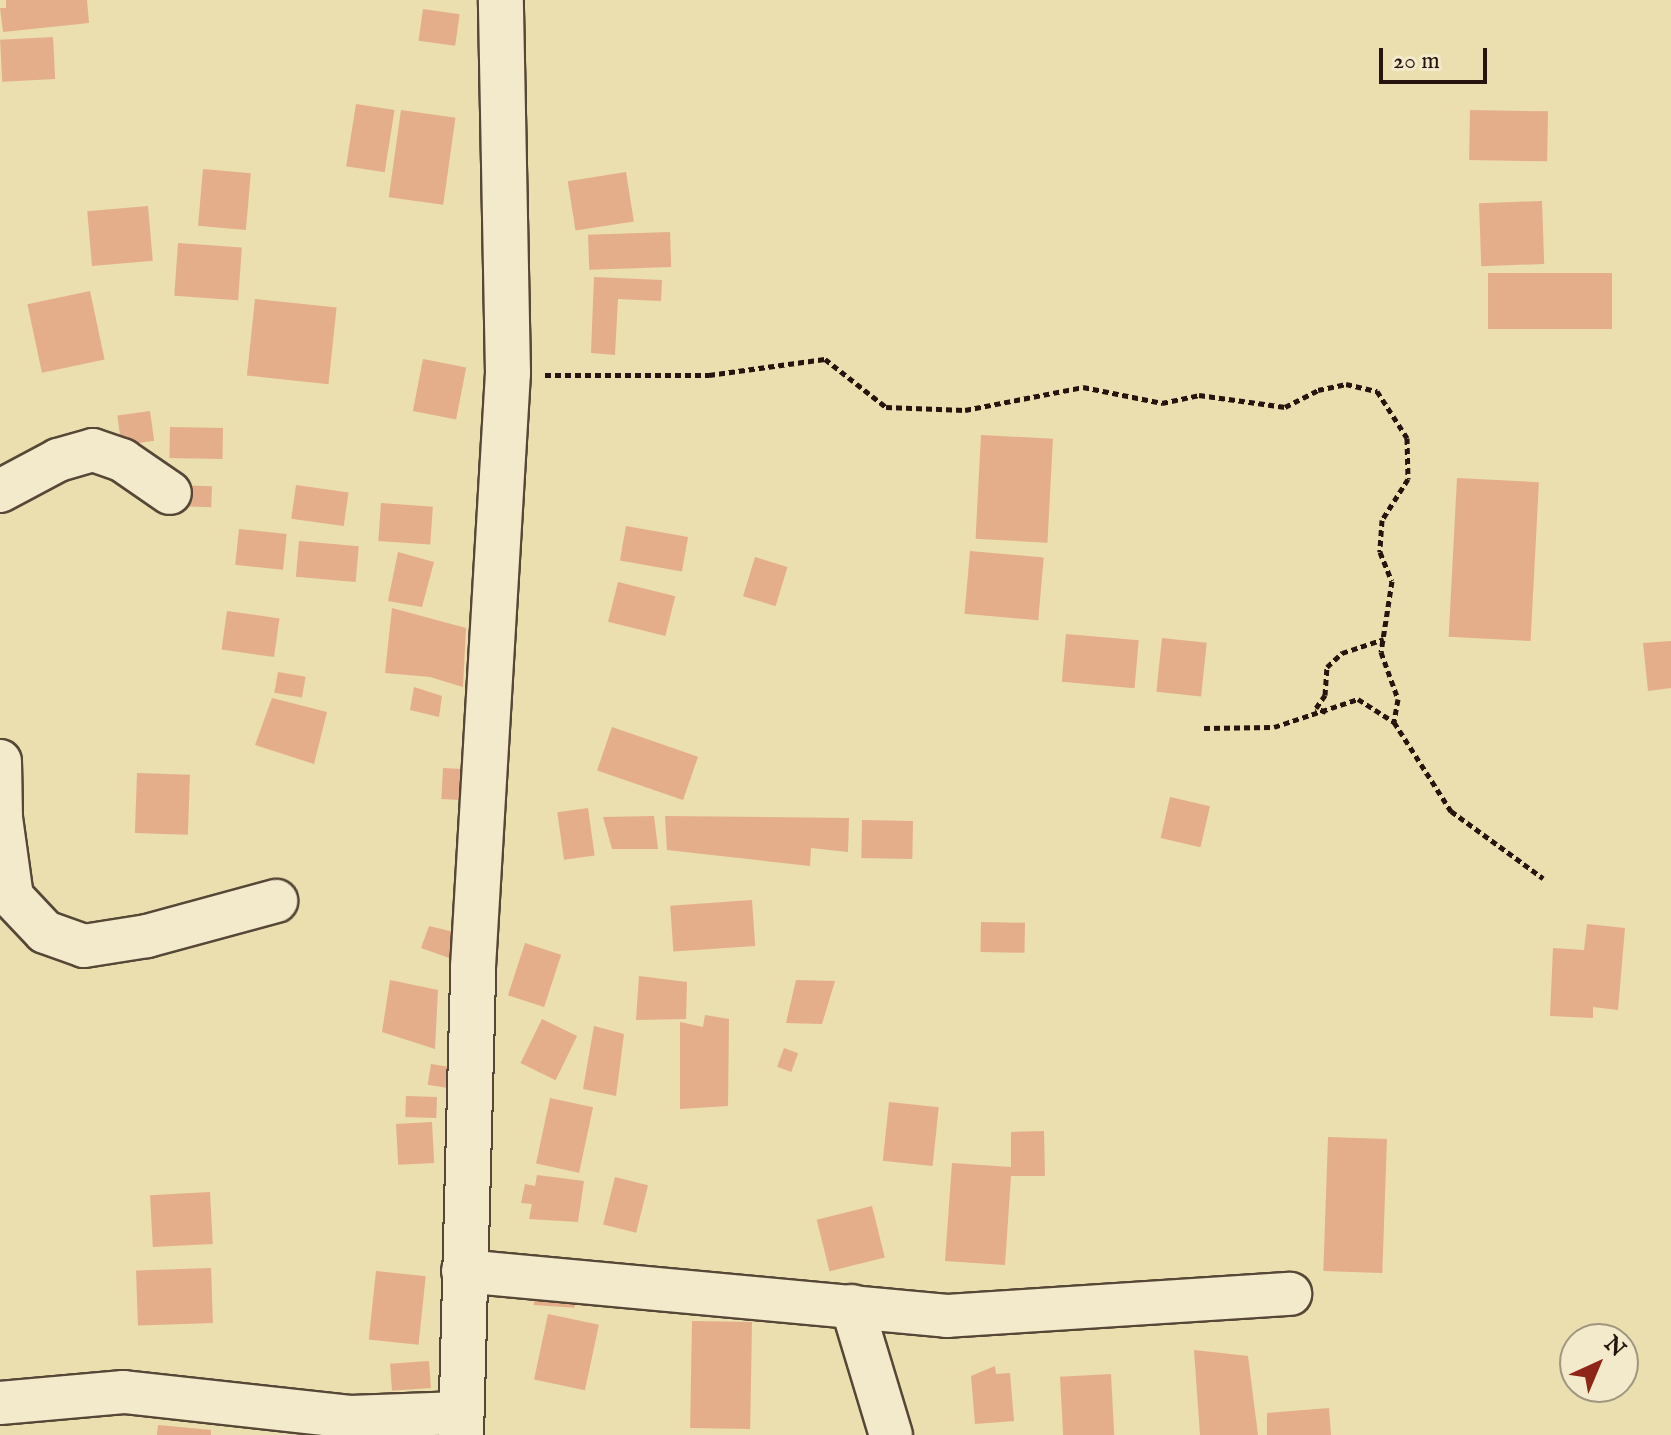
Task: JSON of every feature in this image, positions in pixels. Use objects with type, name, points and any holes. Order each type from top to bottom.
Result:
[{"type":"street","points":[[0,1403],[136,1392],[350,1417],[460,1424],[473,967],[508,373],[501,0]]},
{"type":"street","points":[[0,491],[34,471],[93,450],[122,460],[170,493]]},
{"type":"street","points":[[0,761],[12,897],[45,932],[84,946],[147,936],[276,901]]},
{"type":"street","points":[[463,1271],[961,1315],[1290,1294]]},
{"type":"street","points":[[852,1306],[891,1435]]},
{"type":"path","points":[[508,373],[604,378],[709,375],[825,359],[886,407],[965,410],[1083,387],[1162,403],[1199,395],[1285,407],[1318,390],[1346,384],[1377,391],[1407,438],[1408,479],[1382,520],[1380,552],[1392,581],[1381,652],[1398,699],[1394,722]]},
{"type":"path","points":[[1326,712],[1316,708],[1325,695],[1327,667],[1342,653],[1384,639]]},
{"type":"path","points":[[1204,728],[1274,727],[1358,699],[1394,722],[1451,811],[1543,878]]},
{"type":"building","points":[[6,0],[87,0],[89,23],[3,32],[0,8],[6,8]]},
{"type":"building","points":[[423,9],[460,14],[455,46],[419,41]]},
{"type":"building","points":[[53,37],[55,79],[2,82],[0,40]]},
{"type":"building","points":[[356,104],[395,110],[385,172],[346,166]]},
{"type":"building","points":[[401,110],[455,118],[443,205],[389,197]]},
{"type":"building","points":[[1470,110],[1548,111],[1547,161],[1469,160]]},
{"type":"building","points":[[203,169],[251,173],[246,230],[198,226]]},
{"type":"building","points":[[626,172],[634,221],[576,231],[568,181]]},
{"type":"building","points":[[1542,201],[1544,264],[1481,266],[1479,203]]},
{"type":"building","points":[[148,206],[153,261],[92,266],[87,211]]},
{"type":"building","points":[[670,232],[671,267],[589,270],[588,235]]},
{"type":"building","points":[[178,243],[242,247],[238,300],[174,296]]},
{"type":"building","points":[[1488,273],[1612,273],[1612,329],[1488,329]]},
{"type":"building","points":[[594,277],[662,280],[661,301],[618,299],[615,355],[591,353]]},
{"type":"building","points":[[90,291],[105,359],[42,373],[27,304]]},
{"type":"building","points":[[255,299],[337,308],[329,384],[247,376]]},
{"type":"building","points":[[423,359],[466,367],[456,419],[413,411]]},
{"type":"building","points":[[150,411],[154,441],[121,445],[117,416]]},
{"type":"building","points":[[170,427],[223,428],[222,459],[169,458]]},
{"type":"building","points":[[981,435],[1053,439],[1047,543],[976,539]]},
{"type":"building","points":[[1457,478],[1539,482],[1531,641],[1449,637]]},
{"type":"building","points":[[176,485],[212,486],[211,507],[175,506]]},
{"type":"building","points":[[296,485],[348,492],[344,526],[291,519]]},
{"type":"building","points":[[381,503],[433,507],[430,545],[378,541]]},
{"type":"building","points":[[626,526],[688,537],[682,571],[620,560]]},
{"type":"building","points":[[239,529],[287,534],[283,570],[235,565]]},
{"type":"building","points":[[299,541],[359,546],[356,582],[296,577]]},
{"type":"building","points":[[970,551],[1044,557],[1038,620],[965,614]]},
{"type":"building","points":[[398,552],[434,562],[422,607],[388,601]]},
{"type":"building","points":[[755,557],[788,567],[776,606],[743,596]]},
{"type":"building","points":[[618,582],[675,596],[665,636],[608,622]]},
{"type":"building","points":[[392,608],[466,628],[463,687],[430,677],[385,673]]},
{"type":"building","points":[[227,611],[279,618],[274,657],[222,650]]},
{"type":"building","points":[[1066,634],[1139,640],[1135,688],[1062,682]]},
{"type":"building","points":[[1162,638],[1207,643],[1201,696],[1156,692]]},
{"type":"building","points":[[1671,641],[1671,688],[1648,691],[1643,643]]},
{"type":"building","points":[[278,672],[306,677],[302,698],[274,693]]},
{"type":"building","points":[[414,687],[442,696],[439,717],[410,710]]},
{"type":"building","points":[[272,698],[327,712],[314,764],[255,745]]},
{"type":"building","points":[[612,727],[698,757],[683,800],[597,770]]},
{"type":"building","points":[[443,768],[476,770],[474,801],[441,799]]},
{"type":"building","points":[[137,773],[190,775],[188,835],[135,833]]},
{"type":"building","points":[[1170,797],[1210,806],[1201,847],[1161,838]]},
{"type":"building","points":[[588,808],[595,856],[564,860],[557,812]]},
{"type":"building","points":[[654,816],[658,849],[612,849],[603,817]]},
{"type":"building","points":[[665,816],[849,818],[848,852],[811,848],[810,866],[667,850]]},
{"type":"building","points":[[862,820],[913,821],[912,859],[861,858]]},
{"type":"building","points":[[752,900],[755,946],[673,952],[670,906]]},
{"type":"building","points":[[981,922],[1025,923],[1024,953],[980,952]]},
{"type":"building","points":[[1587,924],[1625,928],[1618,1010],[1593,1007],[1593,1018],[1550,1016],[1553,948],[1584,950]]},
{"type":"building","points":[[429,926],[458,933],[452,959],[421,948]]},
{"type":"building","points":[[525,943],[561,955],[544,1007],[508,995]]},
{"type":"building","points":[[639,976],[687,982],[686,1019],[636,1020]]},
{"type":"building","points":[[390,980],[438,990],[435,1049],[382,1032]]},
{"type":"building","points":[[796,980],[835,981],[822,1024],[786,1023]]},
{"type":"building","points":[[705,1015],[729,1019],[728,1106],[680,1109],[680,1022],[703,1027]]},
{"type":"building","points":[[542,1019],[577,1036],[556,1080],[521,1063]]},
{"type":"building","points":[[594,1026],[624,1034],[616,1096],[583,1089]]},
{"type":"building","points":[[784,1048],[798,1053],[791,1072],[777,1067]]},
{"type":"building","points":[[431,1064],[456,1068],[452,1089],[428,1085]]},
{"type":"building","points":[[406,1096],[437,1097],[436,1118],[405,1117]]},
{"type":"building","points":[[550,1098],[593,1107],[579,1173],[536,1164]]},
{"type":"building","points":[[889,1102],[939,1107],[933,1166],[883,1161]]},
{"type":"building","points":[[432,1122],[434,1163],[398,1165],[396,1124]]},
{"type":"building","points":[[1044,1131],[1045,1176],[1011,1176],[1005,1265],[945,1261],[952,1163],[1011,1167],[1011,1132]]},
{"type":"building","points":[[1328,1137],[1387,1139],[1382,1273],[1323,1271]]},
{"type":"building","points":[[537,1175],[584,1181],[578,1222],[529,1219],[532,1204],[521,1203],[525,1184],[535,1186]]},
{"type":"building","points":[[615,1177],[648,1185],[636,1233],[603,1225]]},
{"type":"building","points":[[210,1192],[213,1244],[153,1247],[150,1195]]},
{"type":"building","points":[[872,1206],[885,1257],[830,1271],[817,1220]]},
{"type":"building","points":[[211,1268],[213,1323],[138,1326],[136,1271]]},
{"type":"building","points":[[376,1271],[426,1276],[419,1345],[369,1340]]},
{"type":"building","points":[[535,1287],[576,1290],[575,1308],[534,1305]]},
{"type":"building","points":[[548,1314],[599,1325],[585,1390],[534,1380]]},
{"type":"building","points":[[692,1321],[752,1322],[750,1429],[690,1428]]},
{"type":"building","points":[[1194,1350],[1248,1356],[1258,1435],[1200,1435]]},
{"type":"building","points":[[429,1361],[431,1388],[392,1391],[390,1364]]},
{"type":"building","points":[[995,1366],[996,1374],[1010,1373],[1014,1421],[975,1424],[971,1376]]},
{"type":"building","points":[[1111,1374],[1114,1435],[1063,1435],[1060,1377]]},
{"type":"building","points":[[1329,1408],[1331,1435],[1267,1435],[1267,1413]]},
{"type":"building","points":[[158,1425],[211,1430],[211,1435],[157,1435]]}]
